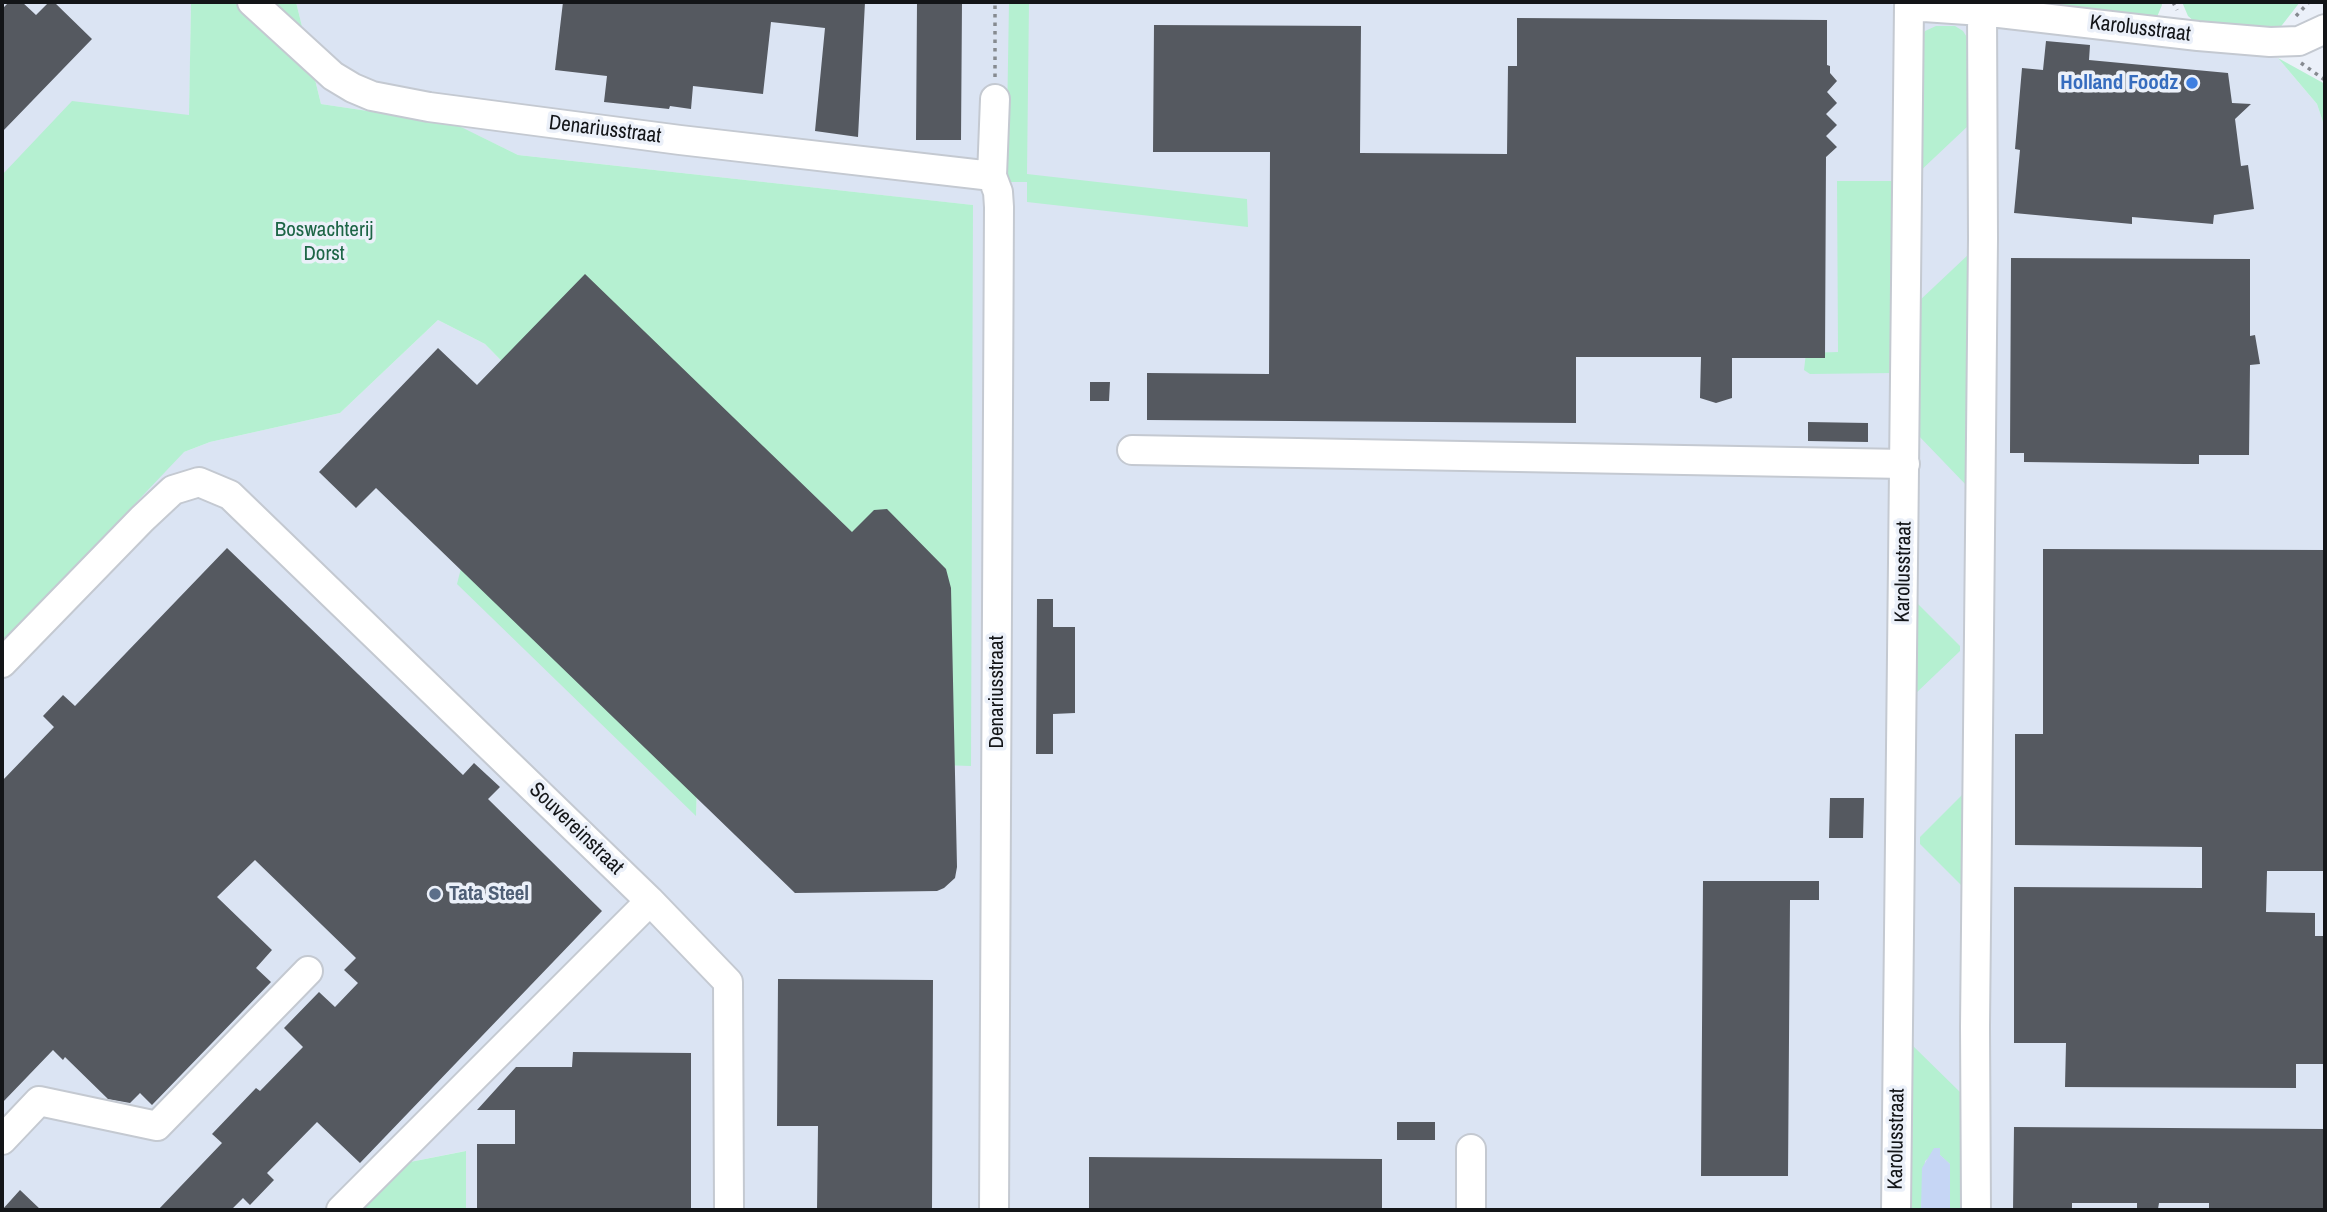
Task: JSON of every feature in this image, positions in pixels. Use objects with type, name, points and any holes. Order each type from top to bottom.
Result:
[{"type":"street","name":"Denariusstraat","points":[[252,2],[333,76],[353,89],[372,96],[429,107],[667,138],[992,176]]},
{"type":"street","name":"Karolusstraat","points":[[1896,1210],[1909,6],[1982,11],[2270,42],[2299,41],[2325,29]]},
{"type":"street","points":[[1976,1210],[1975,1026],[1983,239],[1982,11]]},
{"type":"street","name":"Karolusstraat","points":[[2299,41],[2325,51]]},
{"type":"street","name":"Denariusstraat","points":[[994,1210],[999,207],[998,192],[992,176],[995,99]]},
{"type":"street","points":[[1132,450],[1905,464]]},
{"type":"street","name":"Souvereinstraat","points":[[2,663],[173,490],[199,482],[230,495],[650,901],[728,982],[729,1210]]},
{"type":"street","points":[[341,1210],[650,901]]},
{"type":"street","points":[[2,1140],[39,1101],[157,1126],[308,971]]},
{"type":"street","points":[[1471,1149],[1471,1210]]},
{"type":"path","points":[[995,2],[995,99]]},
{"type":"shaded area","points":[[2,2],[191,2],[184,452],[210,442],[340,413],[438,320],[485,344],[527,387],[696,815],[698,757],[972,205],[518,155],[454,124],[321,104],[296,2],[1868,2],[1920,7],[1976,19],[2278,58],[2317,104],[2325,128],[2325,1210],[466,1210],[465,1151],[410,1162],[362,1210],[2,1210]]},
{"type":"green space","name":"Boswachterij Dorst","points":[[191,2],[296,2],[321,104],[455,124],[518,155],[973,205],[971,766],[698,757],[696,816],[457,584],[488,462],[527,387],[485,344],[438,320],[340,413],[210,442],[184,452],[2,644],[2,175],[72,101],[189,115]]},
{"type":"green space","points":[[1009,2],[1029,2],[1027,174],[1247,199],[1248,227],[1027,202],[1027,182],[1006,182]]},
{"type":"green space","points":[[1964,2],[2161,2],[2162,5],[2157,17],[2136,17]]},
{"type":"green space","points":[[2182,2],[2300,2],[2279,29],[2195,22],[2188,16]]},
{"type":"green space","points":[[1936,26],[1955,26],[1963,31],[1968,39],[1969,125],[1917,174],[1918,44],[1925,31]]},
{"type":"green space","points":[[2278,58],[2325,84],[2325,128],[2317,104]]},
{"type":"green space","points":[[1837,181],[1895,181],[1895,373],[1810,374],[1804,370],[1806,353],[1838,352]]},
{"type":"green space","points":[[1969,254],[1968,487],[1917,434],[1920,383],[1918,302]]},
{"type":"green space","points":[[1913,599],[1960,646],[1960,651],[1914,695]]},
{"type":"green space","points":[[1965,792],[1965,889],[1920,844],[1920,837]]},
{"type":"green space","points":[[1912,1045],[1962,1094],[1962,1210],[1950,1210],[1950,1164],[1940,1155],[1940,1148],[1925,1161],[1921,1210],[1910,1210]]},
{"type":"green space","points":[[466,1151],[466,1210],[362,1210],[410,1162]]},
{"type":"water","points":[[1934,1148],[1940,1148],[1940,1155],[1950,1164],[1950,1210],[1921,1210],[1922,1168]]},
{"type":"building","points":[[9,2],[22,2],[36,15],[49,2],[54,2],[92,39],[2,132],[2,9]]},
{"type":"building","points":[[563,2],[865,2],[858,137],[815,131],[825,28],[771,22],[763,94],[693,86],[691,109],[670,106],[669,109],[604,102],[607,76],[555,70]]},
{"type":"building","points":[[917,2],[962,2],[961,140],[916,140]]},
{"type":"building","points":[[1517,18],[1827,20],[1827,65],[1837,81],[1827,92],[1837,103],[1826,114],[1837,125],[1826,136],[1837,147],[1826,157],[1825,358],[1732,358],[1732,398],[1716,403],[1700,398],[1701,357],[1576,357],[1576,423],[1147,420],[1147,373],[1269,374],[1270,152],[1153,152],[1154,25],[1361,26],[1360,153],[1507,154],[1508,66],[1517,66]]},
{"type":"building","points":[[2046,41],[2090,45],[2089,60],[2228,73],[2232,103],[2251,104],[2235,119],[2241,166],[2248,165],[2254,209],[2214,215],[2213,224],[2132,217],[2132,224],[2014,213],[2020,150],[2015,149],[2022,68],[2043,70]]},
{"type":"building","points":[[2011,258],[2250,259],[2250,336],[2255,335],[2260,364],[2250,365],[2249,455],[2199,455],[2199,464],[2184,464],[2024,462],[2024,453],[2010,453]]},
{"type":"building","points":[[585,274],[852,532],[874,510],[887,509],[946,569],[951,588],[957,867],[955,878],[944,888],[937,891],[795,893],[376,488],[356,508],[319,472],[438,348],[477,385]]},
{"type":"building","points":[[1090,382],[1110,382],[1109,401],[1090,401]]},
{"type":"building","points":[[1808,422],[1868,423],[1868,442],[1808,441]]},
{"type":"building","points":[[227,548],[463,775],[474,763],[500,787],[488,799],[602,911],[360,1163],[317,1122],[267,1173],[274,1180],[250,1205],[243,1198],[231,1210],[158,1210],[222,1143],[212,1134],[256,1088],[260,1091],[303,1047],[284,1028],[319,992],[335,1007],[358,983],[344,970],[356,958],[255,860],[217,897],[272,950],[256,968],[271,982],[152,1105],[140,1093],[130,1103],[108,1099],[65,1057],[63,1060],[53,1050],[2,1103],[2,781],[54,727],[43,716],[63,695],[75,706]]},
{"type":"building","points":[[2043,549],[2325,550],[2325,871],[2267,871],[2266,912],[2315,913],[2315,936],[2325,936],[2325,1064],[2296,1064],[2296,1088],[2065,1087],[2066,1043],[2014,1043],[2014,887],[2202,888],[2202,847],[2015,845],[2015,734],[2043,734]]},
{"type":"building","points":[[1037,599],[1053,599],[1053,627],[1075,627],[1075,713],[1053,714],[1053,754],[1036,754]]},
{"type":"building","points":[[1830,798],[1864,798],[1863,838],[1829,838]]},
{"type":"building","points":[[1703,881],[1819,881],[1819,900],[1790,900],[1788,1176],[1701,1176]]},
{"type":"building","points":[[778,979],[933,980],[932,1210],[817,1210],[818,1126],[777,1126]]},
{"type":"building","points":[[573,1052],[691,1053],[691,1210],[477,1210],[477,1144],[515,1144],[515,1110],[477,1110],[516,1067],[572,1067]]},
{"type":"building","points":[[1397,1122],[1435,1122],[1435,1140],[1397,1140]]},
{"type":"building","points":[[2014,1127],[2325,1129],[2325,1210],[2209,1210],[2209,1203],[2159,1203],[2158,1209],[2137,1209],[2137,1203],[2072,1203],[2072,1210],[2013,1210]]},
{"type":"building","points":[[1089,1157],[1382,1159],[1382,1210],[1089,1210]]},
{"type":"building","points":[[20,1190],[41,1210],[2,1210]]},
{"type":"place","name":"Holland Foodz","points":[[2192,83]]},
{"type":"place","name":"Tata Steel","points":[[435,894]]}]
